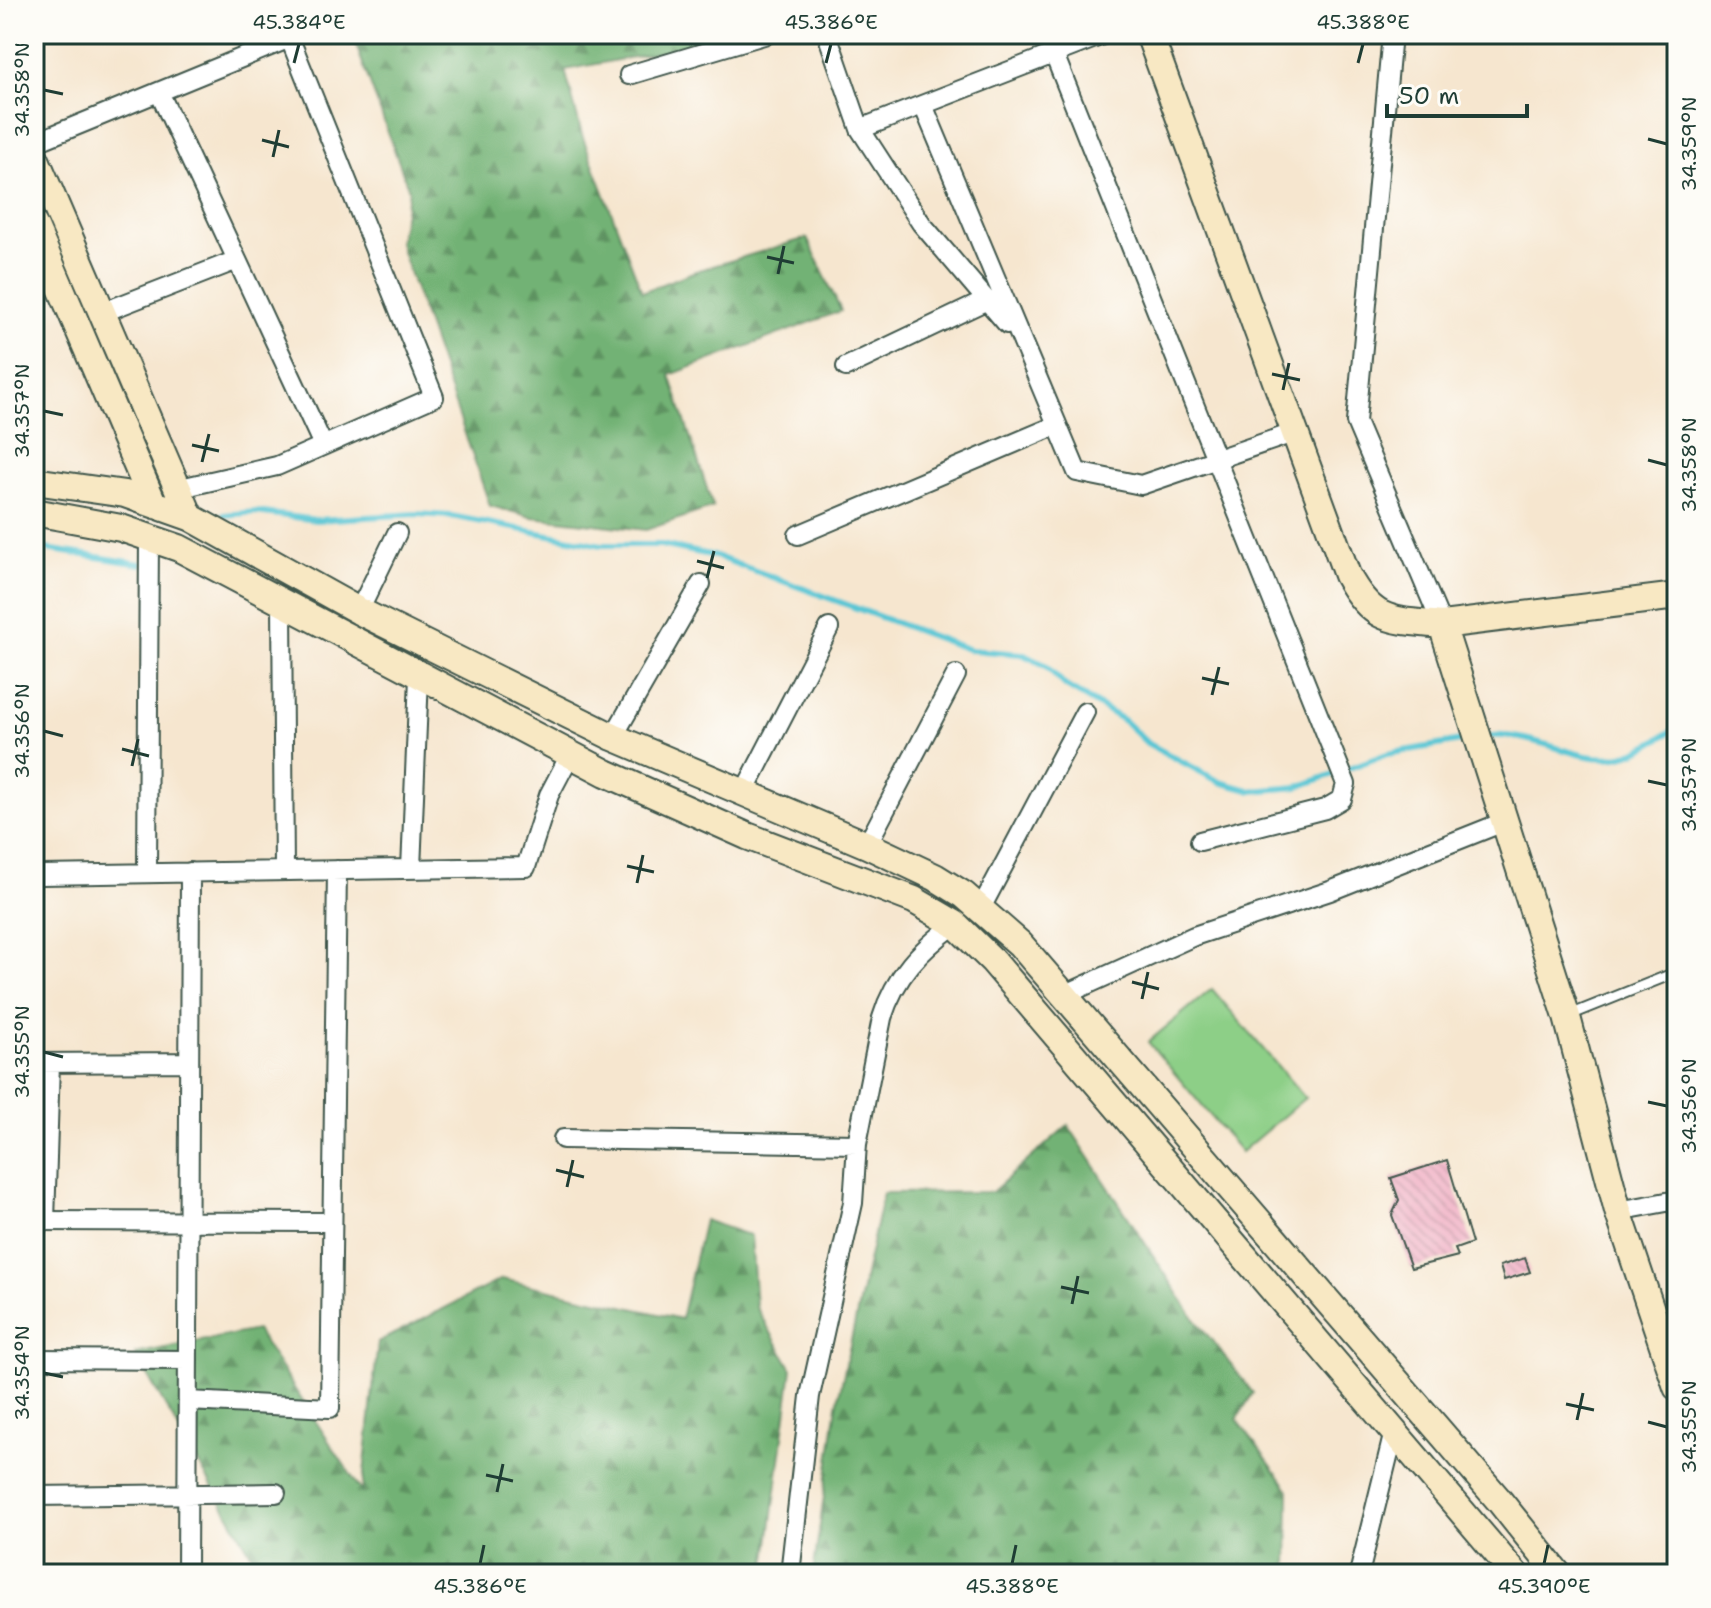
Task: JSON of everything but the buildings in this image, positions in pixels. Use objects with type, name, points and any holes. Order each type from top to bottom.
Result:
[{"type":"main road","points":[[1149,34],[1347,575],[1367,607],[1389,619],[1442,625],[1677,596]]},
{"type":"main road","points":[[34,155],[73,282],[153,503]]},
{"type":"main road","points":[[34,225],[73,282],[101,313],[190,517]]},
{"type":"main road","points":[[34,481],[85,486],[153,503],[190,517],[359,611],[613,737],[867,845],[935,877],[981,908],[1020,944],[1498,1499],[1558,1574]]},
{"type":"main road","points":[[34,512],[102,523],[149,536],[211,564],[570,755],[747,836],[914,900],[955,924],[993,961],[1515,1574]]},
{"type":"main road","points":[[1442,625],[1567,1017],[1618,1211],[1677,1387]]},
{"type":"main road","points":[[570,755],[585,723]]},
{"type":"main road","points":[[1268,1281],[1294,1263]]},
{"type":"street","points":[[629,75],[767,34]]},
{"type":"street","points":[[827,34],[860,129],[921,223],[1019,338]]},
{"type":"street","points":[[860,129],[923,105],[1049,43],[1105,34]]},
{"type":"street","points":[[1392,34],[1356,422],[1442,625]]},
{"type":"street","points":[[34,143],[289,36],[434,397],[277,466],[176,489]]},
{"type":"street","points":[[1049,43],[1346,784],[1342,799],[1325,809],[1200,841]]},
{"type":"street","points":[[159,92],[323,445]]},
{"type":"street","points":[[923,105],[1077,472],[1141,485],[1293,433]]},
{"type":"street","points":[[101,313],[237,260]]},
{"type":"street","points":[[846,367],[987,300]]},
{"type":"street","points":[[798,535],[1057,425]]},
{"type":"street","points":[[359,611],[397,533]]},
{"type":"street","points":[[147,873],[149,536]]},
{"type":"street","points":[[613,737],[701,584]]},
{"type":"street","points":[[282,604],[284,871]]},
{"type":"street","points":[[743,794],[829,628]]},
{"type":"street","points":[[867,845],[956,675]]},
{"type":"street","points":[[411,869],[419,677]]},
{"type":"street","points":[[981,908],[1085,712]]},
{"type":"street","points":[[42,875],[526,867],[549,795],[570,755]]},
{"type":"street","points":[[1062,996],[1194,936],[1330,891],[1506,821]]},
{"type":"street","points":[[188,1401],[330,1408],[337,870]]},
{"type":"street","points":[[187,1574],[190,872]]},
{"type":"street","points":[[790,1574],[810,1396],[853,1203],[857,1144],[888,998],[917,955],[955,924]]},
{"type":"street","points":[[189,1062],[42,1063],[39,1221],[332,1222]]},
{"type":"street","points":[[563,1139],[857,1144]]},
{"type":"street","points":[[1618,1211],[1677,1200]]},
{"type":"street","points":[[34,1359],[188,1360]]},
{"type":"street","points":[[1359,1574],[1394,1432]]},
{"type":"street","points":[[34,1496],[276,1493]]},
{"type":"lane","points":[[1567,1017],[1677,972]]},
{"type":"green space","points":[[352,34],[706,34],[707,43],[565,70],[582,135],[642,292],[693,272],[807,238],[841,311],[670,375],[713,507],[646,530],[532,517],[490,506],[399,243],[409,190]]},
{"type":"green space","points":[[1212,989],[1305,1098],[1241,1152],[1148,1042]]},
{"type":"green space","points":[[1068,1125],[1192,1315],[1253,1393],[1237,1419],[1289,1490],[1288,1574],[813,1574],[837,1405],[883,1193],[992,1192]]},
{"type":"green space","points":[[704,1220],[751,1236],[756,1307],[792,1369],[765,1574],[263,1574],[135,1354],[256,1330],[362,1492],[378,1342],[502,1279],[681,1319]]},
{"type":"waterway","points":[[224,515],[256,512],[316,520],[416,514],[451,516],[602,545],[661,545],[715,556],[970,650],[1022,654],[1045,665],[1066,686],[1123,720],[1147,743],[1220,782],[1252,791],[1298,787],[1387,754],[1472,739]]},
{"type":"waterway","points":[[34,547],[141,564]]},
{"type":"waterway","points":[[1483,737],[1519,738],[1600,758],[1616,757],[1640,749],[1677,728]]}]
